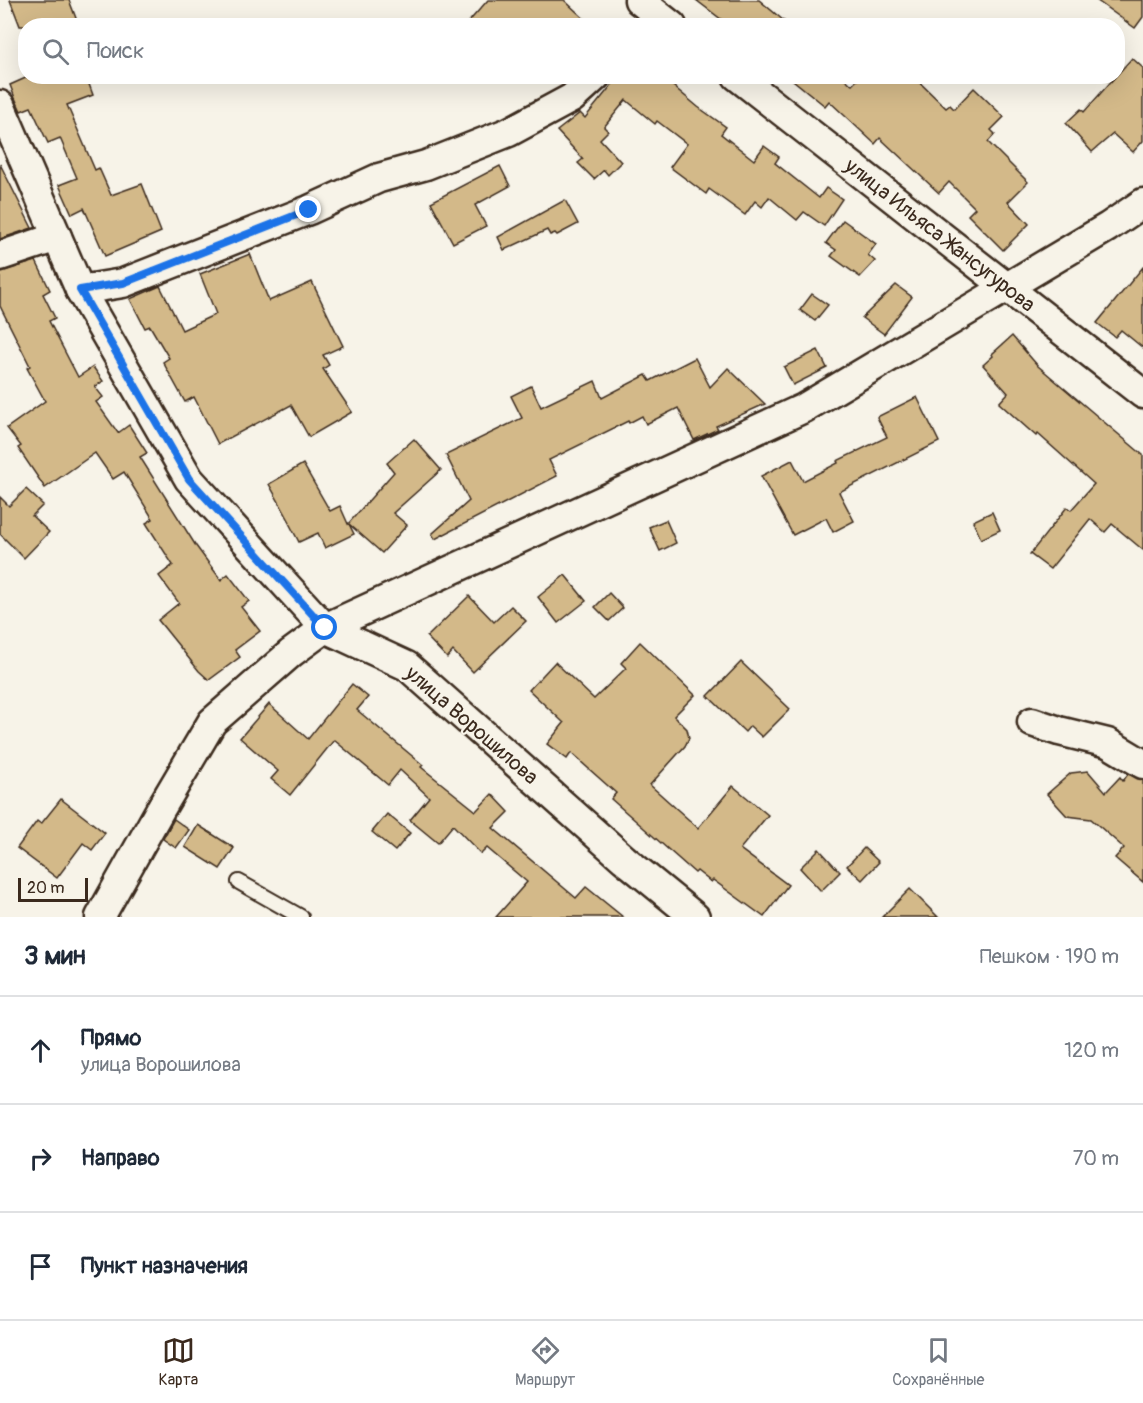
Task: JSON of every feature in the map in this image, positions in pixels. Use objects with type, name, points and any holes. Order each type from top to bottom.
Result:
[{"type":"street","points":[[80,290],[123,283],[309,210],[380,178],[426,165],[509,132],[572,98],[587,84]]},
{"type":"street","name":"улица Ильяса Жансугурова","points":[[747,84],[1143,394]]},
{"type":"street","name":"улица Ворошилова","points":[[0,105],[80,290],[189,479],[325,628],[407,666],[624,859],[695,917]]},
{"type":"street","points":[[100,917],[212,722],[291,653],[325,628],[804,408],[1108,227],[1143,203]]},
{"type":"street","points":[[0,256],[57,237]]},
{"type":"street","points":[[1032,722],[1108,743],[1143,764]]},
{"type":"lane","points":[[239,882],[301,917]]},
{"type":"building","points":[[10,0],[69,0],[76,18],[18,18],[18,21]]},
{"type":"building","points":[[488,0],[564,0],[583,18],[472,18]]},
{"type":"building","points":[[696,0],[759,0],[780,18],[720,18]]},
{"type":"building","points":[[1096,0],[1143,0],[1143,17],[1135,28],[1125,21],[1125,18],[1121,18]]},
{"type":"building","points":[[1132,58],[1143,68],[1143,141],[1133,152],[1113,134],[1092,152],[1066,123],[1081,109],[1084,112],[1109,84],[1125,84],[1125,66]]},
{"type":"building","points":[[18,81],[18,84],[89,84],[93,95],[67,105],[95,170],[99,168],[111,195],[142,184],[161,232],[105,256],[84,208],[72,214],[59,185],[77,178],[60,138],[48,143],[31,107],[21,111],[10,85]]},
{"type":"building","points":[[613,84],[671,84],[726,127],[721,134],[754,160],[764,146],[779,157],[775,163],[819,198],[826,188],[842,199],[824,226],[804,212],[797,220],[769,197],[762,207],[755,201],[745,215],[709,189],[706,194],[670,167],[687,144],[657,121],[655,124],[626,100],[604,127],[608,131],[600,139],[621,162],[608,175],[604,170],[594,179],[578,163],[583,159],[557,131],[580,113],[585,118]]},
{"type":"building","points":[[798,84],[921,84],[946,108],[950,105],[954,109],[974,88],[1004,117],[991,130],[995,134],[988,142],[1028,182],[1008,202],[1029,224],[1003,250],[968,215],[975,208],[949,182],[939,193],[880,138],[875,144],[829,101],[825,106]]},
{"type":"building","points":[[0,164],[32,228],[0,239]]},
{"type":"building","points":[[500,166],[510,186],[475,205],[486,226],[453,243],[431,202]]},
{"type":"building","points":[[565,200],[578,224],[557,235],[555,233],[550,235],[547,230],[504,250],[498,237]]},
{"type":"building","points":[[843,220],[876,244],[868,255],[875,261],[860,277],[831,256],[836,250],[826,243]]},
{"type":"building","points":[[250,254],[269,301],[312,282],[343,346],[323,355],[329,365],[323,369],[352,412],[309,437],[291,405],[218,444],[194,397],[185,402],[163,362],[169,358],[150,326],[145,328],[130,299],[160,286],[182,330],[216,314],[200,274]]},
{"type":"building","points":[[36,261],[50,290],[43,294],[55,318],[49,321],[78,377],[93,367],[103,381],[95,387],[103,397],[96,402],[118,433],[129,425],[147,453],[140,457],[196,546],[221,580],[228,574],[249,601],[241,607],[260,631],[235,650],[240,657],[209,680],[158,620],[179,603],[159,576],[173,565],[146,523],[153,519],[124,472],[113,479],[95,453],[45,488],[18,448],[21,446],[7,428],[45,401],[27,368],[30,366],[0,306],[0,272]]},
{"type":"building","points":[[1143,267],[1143,348],[1121,330],[1115,337],[1097,323]]},
{"type":"building","points":[[896,285],[912,297],[884,334],[862,318]]},
{"type":"building","points":[[812,294],[828,305],[815,321],[800,310]]},
{"type":"building","points":[[1012,336],[1038,366],[1143,455],[1143,550],[1112,524],[1105,532],[1090,519],[1050,569],[1030,554],[1067,507],[1071,510],[1094,484],[999,403],[1008,393],[983,365]]},
{"type":"building","points":[[818,350],[827,368],[793,385],[784,367]]},
{"type":"building","points":[[695,358],[710,387],[728,368],[765,404],[716,426],[718,429],[694,440],[678,408],[646,424],[642,416],[629,423],[628,421],[549,460],[557,476],[435,539],[432,534],[469,501],[446,455],[522,418],[511,396],[531,386],[541,407],[595,381],[602,398],[646,375],[650,381]]},
{"type":"building","points":[[917,397],[939,442],[839,492],[854,521],[833,532],[826,518],[793,535],[761,476],[792,460],[803,481],[838,463],[837,461],[887,437],[877,417]]},
{"type":"building","points":[[414,439],[441,470],[393,513],[407,525],[382,553],[349,524],[354,534],[325,548],[318,533],[299,542],[269,484],[303,464],[330,511],[340,506],[348,524],[394,472],[387,463]]},
{"type":"building","points":[[26,489],[43,505],[32,516],[49,532],[24,558],[0,534],[0,497],[9,506]]},
{"type":"building","points":[[992,512],[1000,530],[981,539],[973,521]]},
{"type":"building","points":[[666,520],[676,543],[660,551],[649,527]]},
{"type":"building","points":[[565,575],[586,601],[558,623],[538,597]]},
{"type":"building","points":[[609,593],[623,608],[609,621],[595,607]]},
{"type":"building","points":[[469,596],[494,622],[511,606],[526,621],[473,672],[453,651],[447,658],[427,637]]},
{"type":"building","points":[[640,642],[695,695],[674,716],[687,729],[689,738],[685,746],[650,785],[698,828],[733,786],[768,815],[740,849],[788,885],[764,917],[713,880],[711,882],[697,871],[695,873],[611,799],[616,793],[571,753],[567,759],[547,744],[564,723],[529,690],[555,662],[594,699],[626,668],[621,663]]},
{"type":"building","points":[[741,662],[790,709],[762,737],[750,726],[745,732],[708,696]]},
{"type":"building","points":[[352,684],[368,697],[357,710],[423,765],[421,767],[476,811],[492,794],[509,812],[493,828],[576,898],[586,887],[623,917],[496,917],[527,882],[487,848],[481,854],[453,825],[438,843],[410,820],[429,797],[400,770],[388,785],[334,740],[290,795],[271,779],[278,771],[240,738],[269,704],[308,739]]},
{"type":"building","points":[[1088,771],[1106,792],[1120,777],[1123,781],[1128,774],[1143,780],[1143,882],[1115,858],[1124,848],[1091,819],[1067,816],[1047,794],[1071,773]]},
{"type":"building","points":[[61,799],[105,833],[92,850],[83,843],[57,878],[17,848],[37,821],[41,824]]},
{"type":"building","points":[[387,814],[410,833],[395,851],[372,832]]},
{"type":"building","points":[[174,819],[189,830],[176,848],[163,839]]},
{"type":"building","points":[[198,825],[234,848],[220,869],[185,847]]},
{"type":"building","points":[[864,848],[879,862],[862,880],[847,866]]},
{"type":"building","points":[[819,849],[840,872],[821,891],[800,868]]},
{"type":"building","points":[[910,889],[938,917],[882,917]]},
{"type":"route","points":[[309,210],[123,283],[80,290],[189,479],[325,628]]}]
